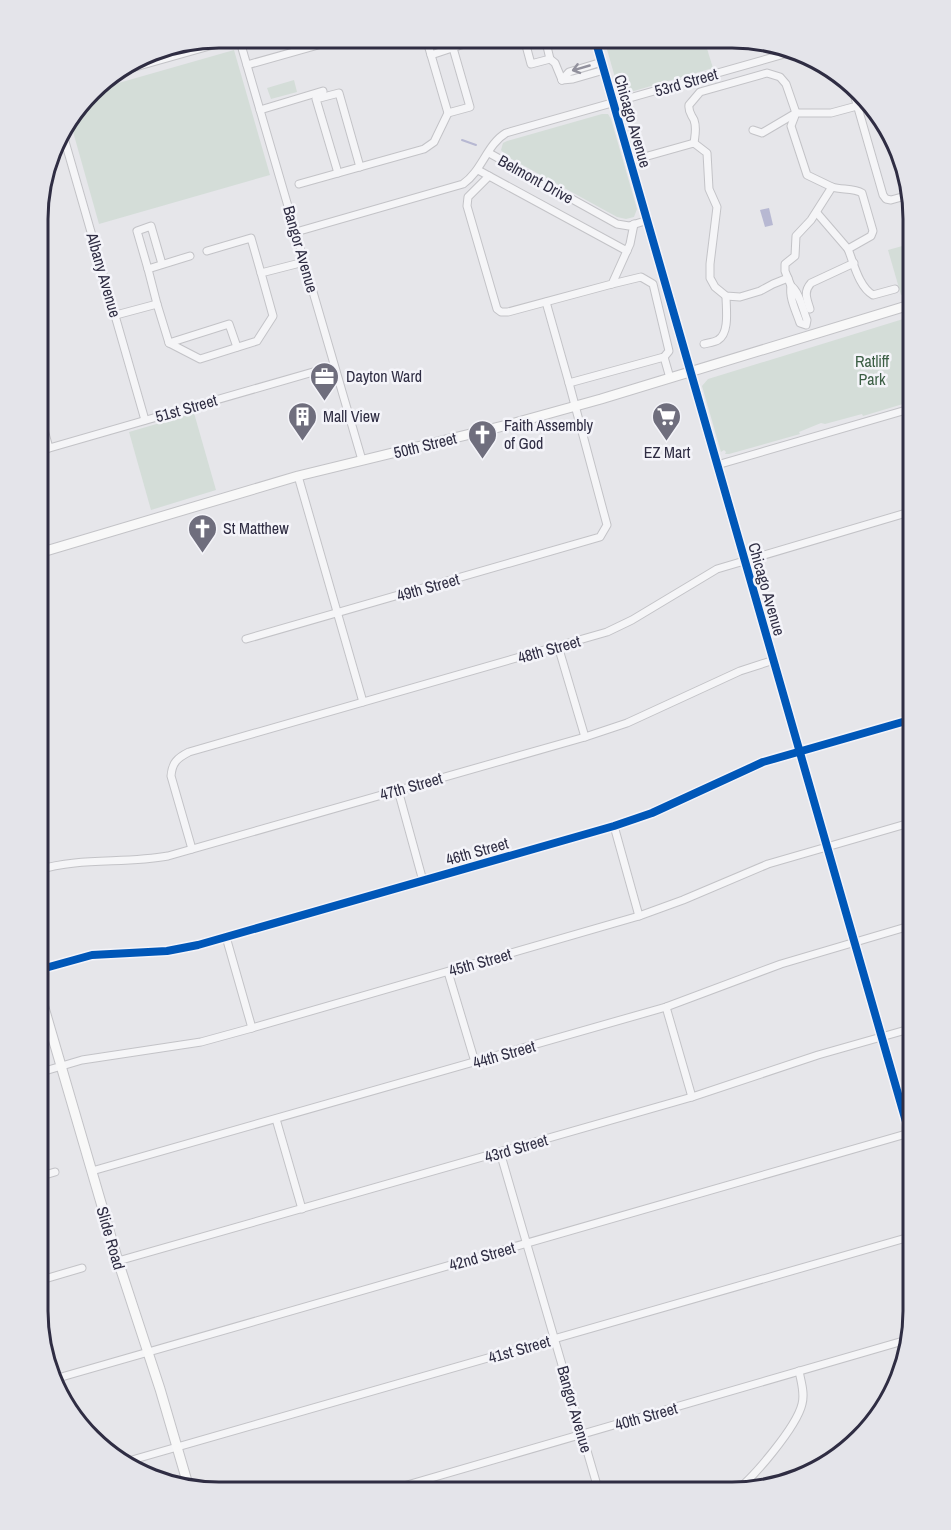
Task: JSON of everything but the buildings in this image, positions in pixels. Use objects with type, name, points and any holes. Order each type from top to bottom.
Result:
[{"type":"main road","name":"50th Street","points":[[48,550],[298,476],[574,406],[903,307]]},
{"type":"main road","name":"Slide Road","points":[[48,1022],[118,1262],[186,1479]]},
{"type":"street","name":"Bangor Avenue","points":[[242,48],[362,460]]},
{"type":"street","points":[[247,65],[307,48]]},
{"type":"street","points":[[299,184],[424,149],[434,142],[448,113],[429,48]]},
{"type":"street","points":[[431,55],[453,48],[470,107],[448,113]]},
{"type":"street","points":[[527,48],[531,64],[550,59]]},
{"type":"street","points":[[547,48],[550,59],[555,63],[562,80],[573,79],[603,66]]},
{"type":"street","name":"Chicago Avenue","points":[[598,48],[903,1107]]},
{"type":"street","points":[[150,63],[200,49]]},
{"type":"street","name":"53rd Street","points":[[489,153],[499,137],[506,133],[779,55]]},
{"type":"street","points":[[763,60],[766,73]]},
{"type":"street","points":[[694,143],[696,131],[694,121],[688,111],[689,105],[699,92],[766,73],[780,77],[786,84],[796,113],[791,126],[807,175],[832,187],[858,190],[862,193],[873,231],[871,236],[848,249]]},
{"type":"street","points":[[695,79],[699,92]]},
{"type":"street","points":[[260,110],[323,91]]},
{"type":"street","points":[[338,173],[316,99],[339,93],[360,167]]},
{"type":"street","points":[[856,101],[883,195],[886,199],[891,200],[902,197]]},
{"type":"street","points":[[753,130],[762,133],[796,113],[831,113],[857,106]]},
{"type":"street","points":[[630,161],[694,143]]},
{"type":"street","points":[[694,143],[707,153],[709,193],[717,207],[710,278],[715,287],[726,296],[740,297],[754,294],[773,284],[790,282]]},
{"type":"street","name":"Albany Avenue","points":[[66,144],[145,420]]},
{"type":"street","name":"Belmont Drive","points":[[296,232],[452,188],[471,178],[489,153],[617,224],[634,224],[648,220]]},
{"type":"street","points":[[478,170],[627,251]]},
{"type":"street","points":[[489,176],[466,201],[497,309],[501,312],[641,277],[653,284],[669,351],[664,357],[569,383]]},
{"type":"street","points":[[790,282],[794,306],[800,322],[806,325],[807,320],[796,289],[785,271],[785,264],[795,256],[796,236],[817,213],[832,187]]},
{"type":"street","points":[[817,213],[848,249],[868,292],[873,296],[895,290]]},
{"type":"street","points":[[612,284],[627,251],[634,224]]},
{"type":"street","points":[[162,264],[151,226],[137,231],[169,343],[200,359],[257,341],[273,316],[251,238],[207,251]]},
{"type":"street","points":[[148,268],[190,256]]},
{"type":"street","points":[[261,273],[304,262]]},
{"type":"street","points":[[810,309],[805,294],[811,283],[854,263]]},
{"type":"street","points":[[704,344],[718,340],[723,335],[726,296]]},
{"type":"street","points":[[546,302],[574,406]]},
{"type":"street","points":[[116,315],[158,304]]},
{"type":"street","points":[[169,343],[229,324],[237,347]]},
{"type":"street","points":[[664,357],[670,378]]},
{"type":"street","name":"51st Street","points":[[49,448],[334,366]]},
{"type":"street","name":"49th Street","points":[[246,639],[600,537],[607,525],[574,406]]},
{"type":"street","points":[[717,465],[903,411]]},
{"type":"street","points":[[298,476],[363,702]]},
{"type":"street","name":"48th Street","points":[[192,849],[171,776],[171,767],[189,752],[621,626],[717,569],[903,514]]},
{"type":"street","points":[[558,646],[585,737]]},
{"type":"street","name":"47th Street","points":[[48,868],[63,864],[152,860],[585,737],[627,723],[740,671],[774,660]]},
{"type":"street","name":"46th Street","points":[[48,967],[92,955],[180,949],[614,826],[652,813],[762,762],[903,721]]},
{"type":"street","points":[[398,790],[423,881]]},
{"type":"street","name":"45th Street","points":[[48,1070],[107,1056],[201,1042],[448,972],[639,916],[768,864],[903,825]]},
{"type":"street","points":[[614,826],[639,916]]},
{"type":"street","name":"44th Street","points":[[92,1172],[666,1007],[781,964],[903,928]]},
{"type":"street","points":[[226,937],[252,1028]]},
{"type":"street","points":[[448,972],[475,1062]]},
{"type":"street","points":[[666,1007],[692,1097]]},
{"type":"street","name":"43rd Street","points":[[118,1262],[692,1097],[818,1055],[903,1032]]},
{"type":"street","points":[[276,1119],[302,1209]]},
{"type":"street","name":"42nd Street","points":[[62,1377],[903,1135]]},
{"type":"street","name":"Bangor Avenue","points":[[501,1152],[595,1482]]},
{"type":"street","points":[[48,1174],[55,1172]]},
{"type":"street","name":"41st Street","points":[[134,1459],[903,1239]]},
{"type":"street","points":[[48,1278],[82,1268]]},
{"type":"street","name":"40th Street","points":[[414,1482],[900,1343]]},
{"type":"street","points":[[747,1481],[798,1416],[803,1398],[799,1371]]},
{"type":"green space","points":[[607,48],[707,48],[713,68],[627,93],[622,93],[618,88]]},
{"type":"green space","points":[[234,50],[270,175],[99,224],[73,130],[90,106],[113,85]]},
{"type":"green space","points":[[294,80],[297,92],[271,99],[267,88]]},
{"type":"green space","points":[[608,114],[611,119],[637,209],[634,217],[626,219],[617,217],[506,156],[501,150],[503,143],[507,141]]},
{"type":"green space","points":[[903,246],[903,294],[901,295],[888,250]]},
{"type":"green space","name":"Ratliff Park","points":[[903,319],[903,404],[863,416],[862,414],[825,424],[821,423],[799,432],[800,434],[725,454],[724,450],[721,452],[702,386],[708,379]]},
{"type":"green space","points":[[194,413],[216,490],[151,510],[129,432]]},
{"type":"water","points":[[769,208],[773,225],[765,227],[760,210]]},
{"type":"waterway","points":[[462,140],[476,145]]},
{"type":"cycle path","points":[[598,48],[903,1111]]},
{"type":"cycle path","points":[[48,967],[92,955],[167,951],[198,945],[614,826],[652,813],[763,762],[903,722]]},
{"type":"place","name":"Dayton Ward","points":[[325,402]]},
{"type":"place","name":"Mall View","points":[[302,442]]},
{"type":"place","name":"EZ Mart","points":[[667,442]]},
{"type":"place","name":"Faith Assembly of God","points":[[483,460]]},
{"type":"place","name":"St Matthew","points":[[202,554]]}]
